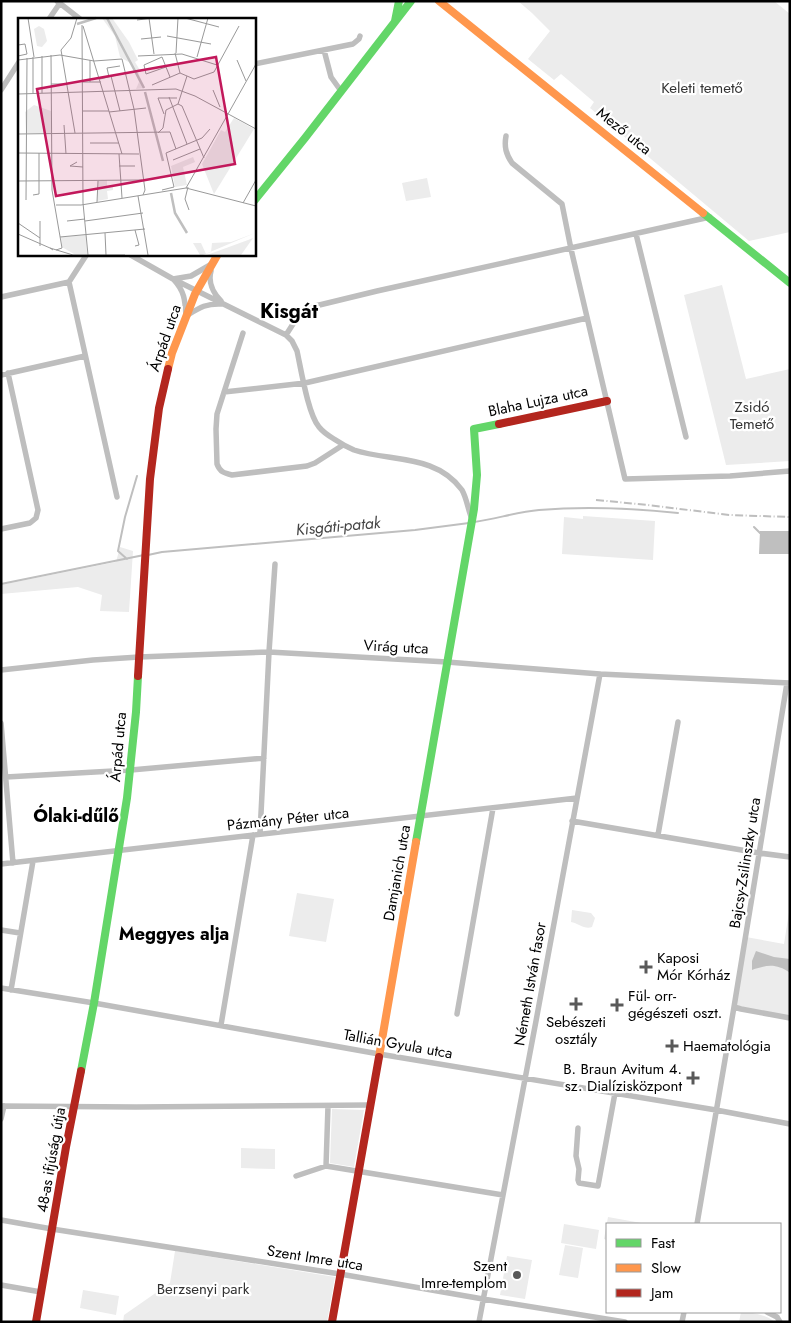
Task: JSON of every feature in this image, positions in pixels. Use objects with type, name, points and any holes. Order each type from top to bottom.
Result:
[{"type":"street","points":[[395,21],[399,1]]},
{"type":"street","points":[[255,200],[410,1]]},
{"type":"street","name":"Mező utca","points":[[439,1],[790,283]]},
{"type":"street","points":[[50,18],[59,2],[79,18]]},
{"type":"street","points":[[255,64],[353,44],[360,36]]},
{"type":"street","points":[[324,50],[331,78],[341,91]]},
{"type":"street","points":[[1,90],[18,64]]},
{"type":"street","points":[[506,136],[505,150],[512,163],[562,204],[625,480],[730,476],[790,471]]},
{"type":"street","points":[[286,335],[300,313],[307,308],[710,217]]},
{"type":"street","points":[[636,234],[686,438]]},
{"type":"street","points":[[1,297],[69,282],[86,255]]},
{"type":"street","points":[[131,255],[173,279],[286,335],[292,341],[297,351],[312,414],[319,427],[343,445],[362,452],[417,462],[441,470],[450,476],[463,492],[472,522]]},
{"type":"street","name":"Árpád utca","points":[[94,1003],[131,770],[151,469],[159,408],[172,354],[186,316],[197,290],[217,255]]},
{"type":"street","points":[[212,264],[210,276],[212,288],[224,304]]},
{"type":"street","points":[[173,279],[198,273],[212,264]]},
{"type":"street","points":[[173,279],[183,293],[186,316],[204,305],[224,304]]},
{"type":"street","points":[[69,282],[117,497]]},
{"type":"street","points":[[224,392],[305,383],[587,318]]},
{"type":"street","points":[[242,334],[217,414],[217,464],[219,469],[224,473],[232,474],[307,466],[343,445]]},
{"type":"street","points":[[1,375],[85,356]]},
{"type":"street","points":[[1,529],[30,523],[36,518],[38,510],[8,373]]},
{"type":"street","name":"Blaha Lujza utca","points":[[474,429],[607,401]]},
{"type":"street","name":"Damjanich utca","points":[[332,1322],[475,509],[477,489],[474,429]]},
{"type":"street","points":[[463,492],[477,489]]},
{"type":"street","points":[[260,834],[275,564]]},
{"type":"street","name":"Virág utca","points":[[1,670],[139,657],[269,652],[447,662],[600,674],[788,683]]},
{"type":"street","name":"Németh István fasor","points":[[479,1322],[600,674]]},
{"type":"street","name":"Bajcsy-Zsilinszky utca","points":[[697,1223],[788,683]]},
{"type":"street","points":[[1,722],[6,776],[4,796],[12,863]]},
{"type":"street","points":[[658,835],[678,722]]},
{"type":"street","points":[[6,776],[131,770],[264,758]]},
{"type":"street","name":"Pázmány Péter utca","points":[[1,864],[577,798]]},
{"type":"street","points":[[457,1014],[494,808]]},
{"type":"street","points":[[572,821],[790,857]]},
{"type":"street","points":[[221,1025],[253,835]]},
{"type":"street","points":[[11,990],[33,860]]},
{"type":"street","points":[[1,930],[20,933]]},
{"type":"street","name":"Tallián Gyula utca","points":[[1,988],[379,1054],[615,1092],[790,1124]]},
{"type":"street","name":"48-as ifjúság útja","points":[[36,1322],[94,1003]]},
{"type":"street","points":[[734,1006],[790,1018]]},
{"type":"street","points":[[578,1128],[576,1156],[579,1169],[579,1183],[598,1186],[615,1092]]},
{"type":"street","points":[[1,1119],[3,1106],[369,1105]]},
{"type":"street","points":[[326,1166],[328,1106]]},
{"type":"street","points":[[296,1176],[326,1166],[503,1195]]},
{"type":"street","name":"Szent Imre utca","points":[[1,1220],[625,1322]]},
{"type":"street","points":[[1,1285],[41,1292]]},
{"type":"street","points":[[769,1313],[777,1317],[780,1322]]},
{"type":"green space","name":"Keleti temető","points":[[518,1],[774,1],[790,14],[790,232],[749,241],[590,108],[594,102],[561,74],[554,80],[528,59],[550,31]]},
{"type":"green space","points":[[427,178],[431,197],[406,201],[402,183]]},
{"type":"green space","name":"Zsidó Temető","points":[[722,285],[746,379],[790,369],[790,461],[726,465],[684,295]]},
{"type":"green space","points":[[583,516],[655,521],[653,560],[562,554],[564,517],[583,519]]},
{"type":"green space","points":[[120,547],[133,551],[129,612],[100,611],[102,595],[78,587],[1,594],[1,585],[116,562]]},
{"type":"green space","points":[[297,893],[334,899],[326,942],[289,936]]},
{"type":"green space","points":[[790,906],[790,1016],[734,1007],[746,937],[784,944]]},
{"type":"green space","points":[[572,910],[591,913],[595,918],[592,927],[584,927],[571,922]]},
{"type":"green space","points":[[332,1109],[364,1110],[354,1167],[330,1163]]},
{"type":"green space","points":[[241,1148],[275,1149],[275,1169],[241,1168]]},
{"type":"green space","points":[[608,1217],[641,1223],[607,1223]]},
{"type":"green space","points":[[564,1224],[599,1230],[596,1249],[561,1243]]},
{"type":"green space","points":[[565,1245],[583,1248],[578,1278],[559,1275]]},
{"type":"green space","name":"Berzsenyi park","points":[[175,1251],[335,1277],[327,1322],[123,1322],[124,1315],[170,1283]]},
{"type":"green space","points":[[507,1256],[532,1260],[525,1299],[500,1295]]},
{"type":"green space","points":[[83,1290],[119,1296],[116,1315],[80,1308]]},
{"type":"green space","points":[[741,1313],[750,1313],[759,1314],[775,1322],[739,1322]]},
{"type":"shaded area","points":[[760,531],[790,531],[790,554],[759,554]]},
{"type":"shaded area","points":[[756,951],[774,957],[790,959],[790,973],[776,966],[752,970],[752,961]]},
{"type":"waterway","points":[[127,559],[118,551],[125,517],[137,476]]},
{"type":"waterway","name":"Kisgáti-patak","points":[[474,522],[531,511],[574,508],[608,508],[678,513]]},
{"type":"waterway","name":"Kisgáti-patak","points":[[148,555],[162,552],[415,530],[469,523]]},
{"type":"waterway","name":"Kisgáti-patak","points":[[754,527],[760,533]]},
{"type":"waterway","name":"Kisgáti-patak","points":[[1,584],[144,555]]},
{"type":"railway","points":[[596,500],[729,515],[790,517]]},
{"type":"traffic: fast","points":[[395,21],[399,1]]},
{"type":"traffic: fast","points":[[255,200],[411,1]]},
{"type":"traffic: fast","points":[[703,213],[790,283]]},
{"type":"traffic: fast","points":[[416,842],[474,509],[477,475],[474,429],[499,424]]},
{"type":"traffic: fast","points":[[81,1071],[94,1003],[127,798],[138,676]]},
{"type":"traffic: slow","points":[[439,1],[703,213]]},
{"type":"traffic: slow","points":[[168,369],[172,353],[195,294],[217,255]]},
{"type":"traffic: slow","points":[[379,1057],[416,842]]},
{"type":"traffic: jam","points":[[138,676],[150,479],[159,408],[168,369]]},
{"type":"traffic: jam","points":[[499,424],[607,401]]},
{"type":"traffic: jam","points":[[332,1322],[379,1057]]},
{"type":"traffic: jam","points":[[36,1322],[81,1071]]},
{"type":"place","name":"Kaposi Mór Kórház","points":[[646,967]]},
{"type":"place","name":"Sebészeti osztály","points":[[576,1004]]},
{"type":"place","name":"Fül- orr- gégészeti oszt.","points":[[617,1005]]},
{"type":"place","name":"Haematológia","points":[[672,1046]]},
{"type":"place","name":"B. Braun Avitum 4. sz. Dialízisközpont","points":[[693,1078]]},
{"type":"place","name":"Szent Imre-templom","points":[[517,1275]]},
{"type":"district","name":"Kisgát","points":[[289,311]]},
{"type":"district","name":"Ólaki-dűlő","points":[[76,816]]},
{"type":"district","name":"Meggyes alja","points":[[174,934]]}]
